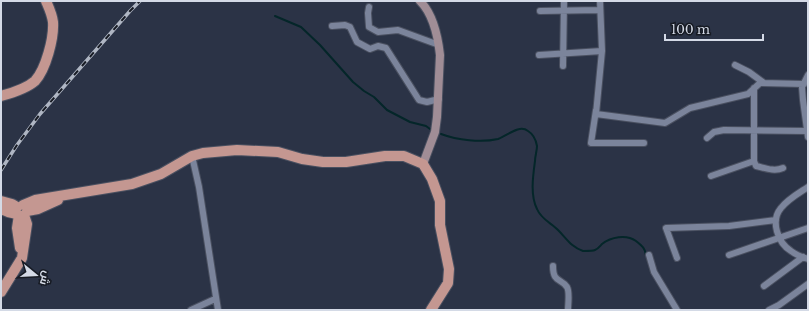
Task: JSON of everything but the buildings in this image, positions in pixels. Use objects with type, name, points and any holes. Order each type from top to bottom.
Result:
[{"type":"main road","points":[[1,96],[25,88],[35,81],[42,69],[48,54],[52,29],[51,14],[46,1]]},
{"type":"main road","points":[[420,1],[426,7],[439,45],[439,99],[435,132],[423,164]]},
{"type":"main road","points":[[1,209],[8,212],[21,211],[35,200],[132,184],[160,174],[192,156],[203,153],[237,150],[278,152],[302,159],[323,162],[346,162],[386,156],[404,156],[423,164],[432,179],[440,201],[440,225],[448,269],[448,283],[431,310]]},
{"type":"main road","points":[[1,201],[12,204],[21,211]]},
{"type":"main road","points":[[1,292],[22,258],[17,228],[21,211]]},
{"type":"street","points":[[563,66],[564,1]]},
{"type":"street","points":[[600,1],[602,51],[591,143],[644,143]]},
{"type":"street","points":[[369,7],[369,27],[378,32],[398,30],[439,45]]},
{"type":"street","points":[[540,11],[600,10]]},
{"type":"street","points":[[332,26],[345,25],[350,27],[357,42],[370,49],[378,46],[386,48],[419,100],[427,102],[439,99]]},
{"type":"street","points":[[539,55],[602,51]]},
{"type":"street","points":[[735,65],[749,72],[764,83]]},
{"type":"street","points":[[707,138],[714,132],[724,130],[754,130],[807,134],[802,87],[808,75]]},
{"type":"street","points":[[596,106],[596,114],[665,123],[690,108],[748,94],[760,83],[804,84]]},
{"type":"street","points":[[754,88],[754,161],[756,166],[768,169],[778,170],[783,168]]},
{"type":"street","points":[[192,156],[199,187],[215,299],[218,310]]},
{"type":"street","points":[[711,176],[754,161]]},
{"type":"street","points":[[806,258],[790,251],[783,244],[778,234],[776,216],[781,208],[794,196],[808,188]]},
{"type":"street","points":[[676,258],[666,228],[729,226],[776,220]]},
{"type":"street","points":[[729,255],[808,228]]},
{"type":"street","points":[[649,255],[654,272],[677,310]]},
{"type":"street","points":[[764,286],[806,258]]},
{"type":"street","points":[[554,266],[553,272],[555,278],[566,286],[568,291],[568,310]]},
{"type":"street","points":[[769,310],[779,305],[808,284]]},
{"type":"street","points":[[191,310],[215,299]]},
{"type":"waterway","points":[[275,16],[301,27],[320,45],[353,82],[374,97],[387,110],[410,122],[426,126],[430,129]]},
{"type":"waterway","points":[[441,134],[454,138],[484,141],[498,139],[513,131],[521,129],[528,131],[534,137],[537,146],[533,173],[533,198],[541,216],[558,230],[572,245],[583,251],[595,250],[602,244],[614,238],[623,237],[636,241],[643,247],[646,255]]},
{"type":"railway","points":[[1,170],[40,114],[140,1]]}]
